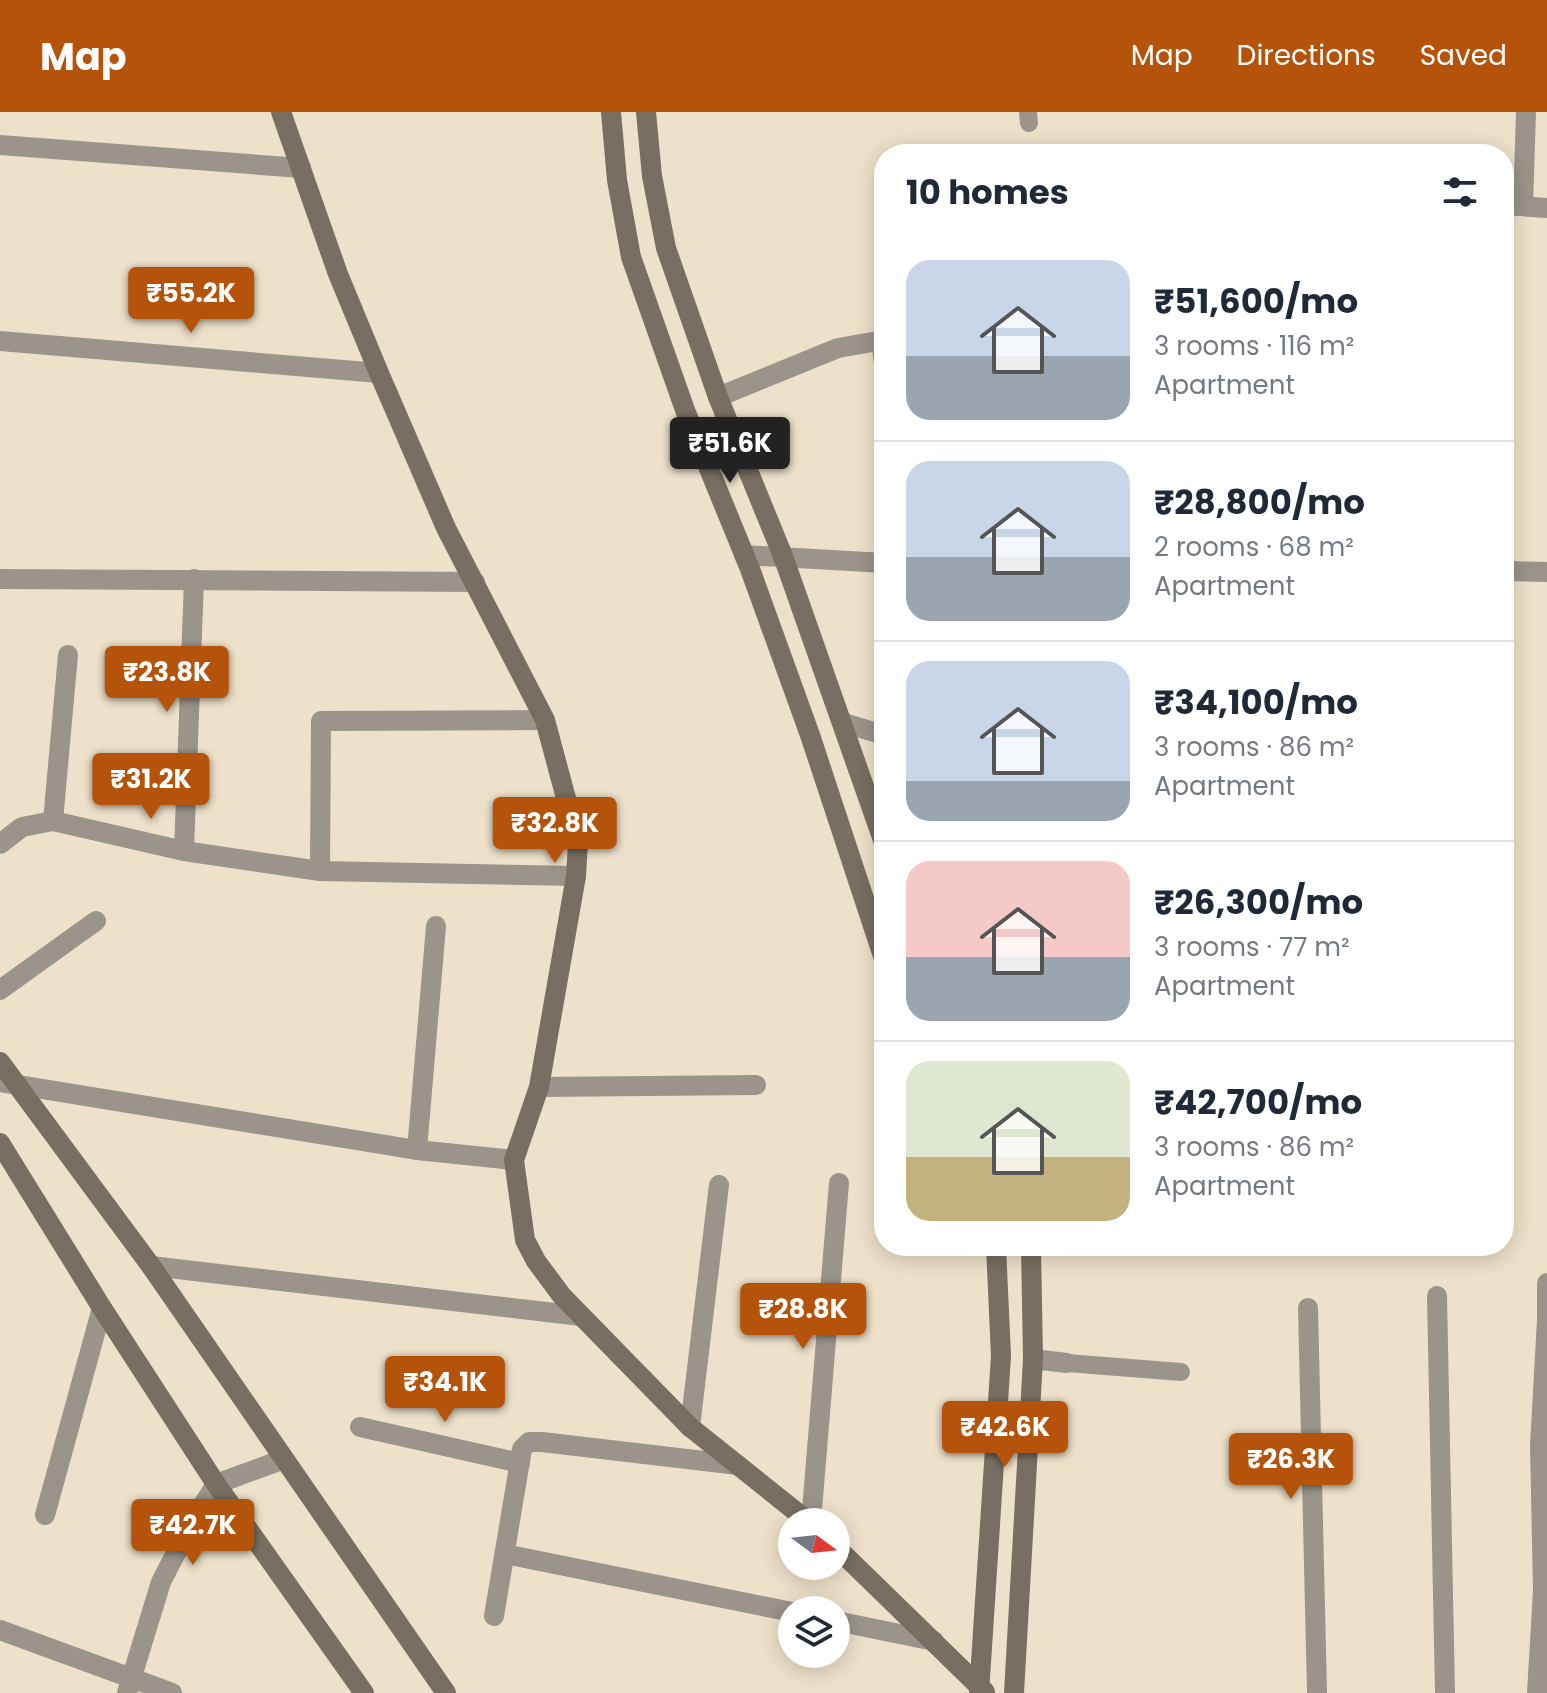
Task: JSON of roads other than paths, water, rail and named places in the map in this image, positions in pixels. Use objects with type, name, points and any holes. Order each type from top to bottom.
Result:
[{"type":"street","points":[[281,112],[338,274],[446,528],[545,720],[578,843],[576,876],[539,1087],[514,1160],[525,1240],[536,1261],[581,1316],[690,1427],[792,1508]]},
{"type":"street","points":[[611,112],[617,180],[631,257],[685,410],[744,555],[815,749],[874,929]]},
{"type":"street","points":[[646,112],[652,176],[666,248],[718,397],[783,556],[874,813]]},
{"type":"street","points":[[1526,112],[1514,205],[1547,208]]},
{"type":"street","points":[[0,145],[301,168]]},
{"type":"street","points":[[0,341],[379,373]]},
{"type":"street","points":[[718,397],[838,348],[874,341]]},
{"type":"street","points":[[744,555],[874,562]]},
{"type":"street","points":[[1514,571],[1547,572]]},
{"type":"street","points":[[0,579],[475,582]]},
{"type":"street","points":[[184,851],[194,579]]},
{"type":"street","points":[[53,821],[68,655]]},
{"type":"street","points":[[320,871],[321,721],[545,720]]},
{"type":"street","points":[[844,723],[874,732]]},
{"type":"street","points":[[0,844],[22,827],[53,821],[184,851],[320,871],[576,876]]},
{"type":"street","points":[[0,990],[96,921]]},
{"type":"street","points":[[417,1150],[436,926]]},
{"type":"street","points":[[0,1062],[10,1084],[151,1266],[446,1693]]},
{"type":"street","points":[[10,1084],[417,1150],[514,1160]]},
{"type":"street","points":[[539,1087],[756,1085]]},
{"type":"street","points":[[0,1143],[216,1484],[364,1693]]},
{"type":"street","points":[[811,1508],[839,1183]]},
{"type":"street","points":[[690,1427],[719,1185]]},
{"type":"street","points":[[982,1691],[1001,1356],[996,1256]]},
{"type":"street","points":[[1014,1693],[1033,1359],[1031,1256]]},
{"type":"street","points":[[151,1266],[581,1316]]},
{"type":"street","points":[[1537,1693],[1545,1590],[1547,1283]]},
{"type":"street","points":[[1437,1296],[1445,1693]]},
{"type":"street","points":[[45,1515],[102,1308]]},
{"type":"street","points":[[1308,1308],[1317,1693]]},
{"type":"street","points":[[1033,1359],[1067,1363]]},
{"type":"street","points":[[360,1427],[520,1463]]},
{"type":"street","points":[[494,1616],[522,1449],[529,1442],[738,1465]]},
{"type":"street","points":[[130,1686],[161,1582],[216,1484],[284,1459]]},
{"type":"street","points":[[505,1554],[778,1609]]},
{"type":"street","points":[[850,1560],[982,1691]]},
{"type":"street","points":[[850,1624],[934,1641]]},
{"type":"street","points":[[0,1630],[130,1686],[172,1693]]},
{"type":"lane","points":[[1067,1363],[1181,1372]]}]
